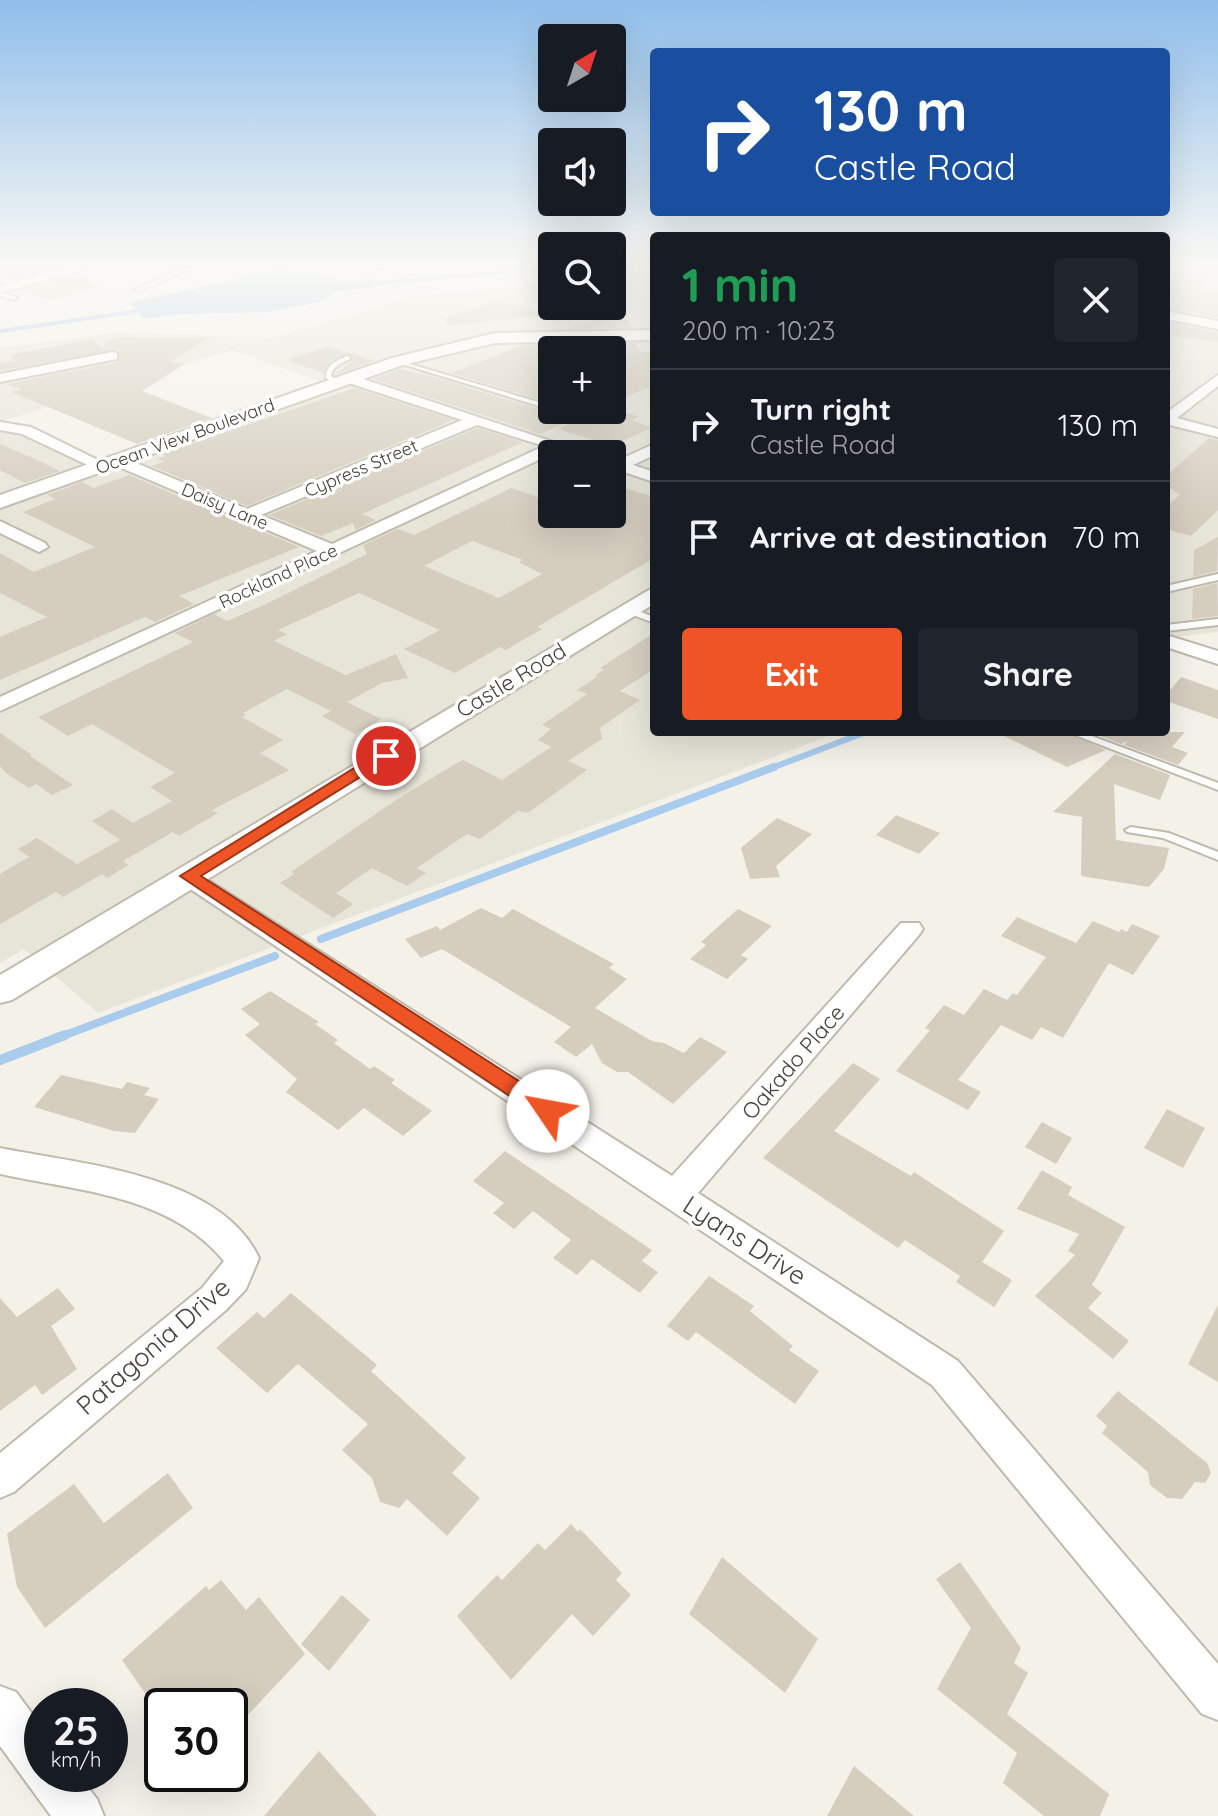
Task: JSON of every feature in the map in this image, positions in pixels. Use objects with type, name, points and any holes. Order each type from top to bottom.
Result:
[{"type":"street","name":"Ocean View Boulevard","points":[[0,502],[342,380],[398,361],[454,348]]},
{"type":"street","points":[[0,378],[112,356]]},
{"type":"street","points":[[1170,416],[1218,379]]},
{"type":"street","points":[[342,380],[538,440]]},
{"type":"street","points":[[1170,419],[1218,433]]},
{"type":"street","name":"Cypress Street","points":[[247,515],[475,420]]},
{"type":"street","name":"Daisy Lane","points":[[0,426],[26,430],[333,551]]},
{"type":"street","points":[[626,460],[650,451]]},
{"type":"street","name":"Rockland Place","points":[[0,705],[538,455]]},
{"type":"street","points":[[626,467],[650,476]]},
{"type":"street","points":[[0,526],[39,547]]},
{"type":"street","name":"Castle Road","points":[[0,991],[189,876],[641,615]]},
{"type":"street","points":[[1170,642],[1218,658]]},
{"type":"street","name":"Lyans Drive","points":[[189,876],[945,1373],[1218,1698]]},
{"type":"street","name":"Oakado Place","points":[[676,1195],[910,929]]},
{"type":"street","name":"Patagonia Drive","points":[[0,1161],[157,1194],[198,1217],[226,1239],[242,1258],[234,1278],[214,1299],[0,1478]]},
{"type":"street","points":[[0,1708],[24,1741]]},
{"type":"street","points":[[62,1792],[80,1816]]},
{"type":"lane","points":[[342,380],[328,377],[328,372],[336,363],[348,358]]},
{"type":"lane","points":[[398,361],[538,404]]},
{"type":"lane","points":[[1170,588],[1218,577]]},
{"type":"lane","points":[[1170,628],[1218,622]]},
{"type":"lane","points":[[1083,736],[1218,787]]},
{"type":"lane","points":[[1131,830],[1165,835],[1218,856]]},
{"type":"shaded area","points":[[0,348],[538,348],[538,424],[626,424],[626,348],[650,348],[650,736],[828,736],[98,1013],[24,949],[0,963]],"holes":[[[232,350],[340,388],[119,469],[3,421]]]},
{"type":"shaded area","points":[[1170,348],[1218,348],[1218,632],[1170,638]]},
{"type":"building","points":[[47,348],[193,348],[170,362],[185,364],[142,391],[212,418],[137,444],[12,392],[21,389],[6,384],[118,362],[118,350],[0,371],[0,363],[16,361],[10,355]]},
{"type":"building","points":[[323,348],[333,348],[375,361],[335,375],[353,360],[349,353],[331,361],[323,373],[286,360]]},
{"type":"building","points":[[517,348],[538,348],[538,399],[451,373]]},
{"type":"building","points":[[626,348],[650,352],[650,387],[626,397]]},
{"type":"building","points":[[401,369],[538,409],[538,424],[564,424],[540,434],[373,379]]},
{"type":"building","points":[[355,388],[453,420],[247,506],[152,466],[164,462],[157,459],[166,456],[162,454]]},
{"type":"building","points":[[626,413],[639,417],[632,420],[650,427],[625,440],[592,440],[558,429],[568,424],[626,424]]},
{"type":"building","points":[[477,428],[523,442],[362,514],[376,520],[356,530],[353,523],[321,536],[269,515]]},
{"type":"building","points":[[1209,438],[1218,440],[1218,510],[1191,536],[1170,530],[1170,504],[1180,495],[1170,488],[1170,472]]},
{"type":"building","points":[[0,444],[60,471],[25,483],[0,470]]},
{"type":"building","points":[[129,475],[299,547],[179,596],[194,604],[155,622],[145,617],[0,680],[0,637],[47,617],[0,593],[0,553],[34,572],[95,547],[23,512],[55,499],[47,495],[82,482],[93,488]]},
{"type":"building","points":[[511,488],[538,497],[538,528],[626,528],[626,488],[650,496],[650,560],[537,627],[542,629],[506,650],[500,647],[455,673],[404,649],[440,630],[359,593],[278,630],[287,634],[274,641],[346,675],[396,654],[408,678],[382,683],[347,702],[381,719],[355,734],[322,716],[342,705],[331,711],[287,689],[243,713],[246,715],[242,717],[283,740],[260,753],[289,770],[212,810],[218,813],[179,836],[173,832],[123,861],[128,865],[107,878],[102,874],[63,897],[56,892],[0,924],[0,874],[29,857],[18,849],[37,838],[77,864],[120,840],[92,821],[112,809],[133,823],[172,801],[150,787],[175,773],[92,724],[68,736],[38,717],[193,642],[175,633],[214,614],[227,621],[367,554],[363,545],[398,529],[414,535]],"holes":[[[472,541],[523,560],[519,562],[542,574],[499,598],[424,566]]]},
{"type":"building","points":[[1218,537],[1217,571],[1193,577],[1194,550]]},
{"type":"building","points":[[1217,583],[1218,616],[1192,619],[1193,589]]},
{"type":"building","points":[[650,636],[650,672],[620,691],[640,700],[600,728],[602,739],[568,761],[587,770],[528,813],[518,811],[480,839],[467,834],[417,868],[426,873],[407,886],[372,868],[336,893],[353,904],[333,918],[280,883],[294,874],[291,872],[396,800],[463,760],[502,780],[551,747],[538,740],[551,729],[542,725],[587,694],[577,690],[604,670],[600,668]]},
{"type":"building","points":[[1181,677],[1218,690],[1218,719],[1170,702],[1170,690]]},
{"type":"building","points":[[1170,732],[1185,732],[1172,747],[1188,753],[1178,765],[1124,745],[1128,741],[1121,744],[1100,736],[1170,736]]},
{"type":"building","points":[[0,733],[73,785],[52,795],[36,784],[29,788],[6,773],[0,766]]},
{"type":"building","points":[[1004,736],[1073,736],[1106,750],[1067,767]]},
{"type":"building","points":[[1115,754],[1170,775],[1160,800],[1114,784],[1116,840],[1169,848],[1164,869],[1149,887],[1081,876],[1082,817],[1053,812]]},
{"type":"building","points":[[896,815],[940,833],[919,854],[876,835]]},
{"type":"building","points":[[777,818],[812,834],[776,866],[780,877],[750,879],[741,848]]},
{"type":"building","points":[[481,908],[502,918],[513,909],[614,964],[609,968],[627,979],[595,1008],[652,1041],[684,1053],[700,1037],[727,1052],[673,1104],[628,1072],[617,1072],[602,1063],[592,1044],[576,1057],[554,1042],[571,1027],[442,949],[421,958],[405,939],[437,926],[440,930]]},
{"type":"building","points":[[738,909],[772,926],[741,955],[748,959],[727,979],[690,959],[706,945],[701,942]]},
{"type":"building","points":[[1017,917],[1076,943],[1093,921],[1119,932],[1121,929],[1127,932],[1132,924],[1160,936],[1133,975],[1109,963],[1063,1038],[1041,1027],[1032,1040],[1001,1025],[958,1080],[981,1092],[968,1110],[896,1071],[930,1030],[925,1028],[944,1005],[964,1015],[984,989],[1007,1000],[1013,993],[1017,995],[1046,957],[1001,936]]},
{"type":"building","points":[[270,991],[319,1022],[315,1024],[338,1040],[334,1043],[370,1069],[374,1066],[395,1080],[391,1083],[432,1111],[403,1136],[364,1108],[338,1130],[286,1092],[297,1079],[245,1035],[260,1024],[241,1009]]},
{"type":"building","points":[[853,1063],[880,1079],[834,1131],[911,1176],[914,1172],[1004,1231],[982,1262],[1012,1280],[994,1307],[956,1282],[960,1276],[905,1240],[898,1248],[763,1158]]},
{"type":"building","points":[[61,1075],[122,1089],[127,1082],[150,1088],[144,1095],[159,1099],[135,1133],[114,1131],[34,1107]]},
{"type":"building","points":[[1167,1109],[1205,1128],[1183,1168],[1144,1148]]},
{"type":"building","points":[[1042,1122],[1072,1138],[1056,1164],[1025,1147]]},
{"type":"building","points":[[505,1151],[652,1250],[642,1261],[658,1272],[640,1293],[592,1259],[577,1275],[553,1258],[571,1240],[533,1211],[514,1229],[493,1213],[504,1203],[473,1181]]},
{"type":"building","points":[[1042,1170],[1072,1187],[1068,1195],[1125,1227],[1092,1285],[1102,1293],[1088,1308],[1129,1341],[1113,1359],[1035,1296],[1075,1255],[1068,1251],[1079,1234],[1017,1209]]},
{"type":"building","points":[[709,1276],[754,1306],[750,1311],[793,1346],[789,1350],[819,1371],[795,1404],[696,1332],[688,1341],[667,1326]]},
{"type":"building","points":[[58,1288],[75,1309],[51,1326],[77,1369],[42,1395],[35,1385],[0,1411],[0,1298],[17,1317]]},
{"type":"building","points":[[291,1293],[377,1365],[371,1371],[466,1458],[452,1473],[480,1498],[447,1536],[407,1499],[399,1508],[380,1502],[372,1478],[342,1450],[368,1424],[298,1364],[267,1393],[216,1348],[257,1312],[264,1318]]},
{"type":"building","points":[[1218,1305],[1218,1382],[1188,1364]]},
{"type":"building","points":[[1118,1391],[1207,1463],[1211,1473],[1205,1483],[1195,1482],[1182,1499],[1167,1498],[1150,1485],[1148,1472],[1102,1433],[1107,1426],[1096,1416]]},
{"type":"building","points":[[168,1473],[193,1508],[45,1628],[17,1587],[7,1534],[74,1484],[104,1523]]},
{"type":"building","points":[[571,1524],[578,1532],[580,1529],[622,1573],[616,1580],[631,1595],[593,1636],[572,1614],[511,1680],[457,1616],[497,1575],[502,1580],[538,1543],[545,1550]]},
{"type":"building","points":[[722,1557],[818,1639],[785,1693],[689,1614]]},
{"type":"building","points":[[960,1562],[1021,1648],[1014,1663],[1028,1673],[1007,1714],[1109,1794],[1100,1816],[1044,1816],[1003,1783],[1017,1753],[937,1689],[971,1628],[936,1579]]},
{"type":"building","points":[[221,1580],[246,1610],[259,1597],[305,1654],[248,1715],[248,1688],[144,1688],[144,1692],[122,1660],[206,1586],[209,1590]]},
{"type":"building","points":[[342,1595],[370,1620],[329,1671],[301,1644]]},
{"type":"building","points":[[319,1751],[377,1816],[264,1816]]},
{"type":"building","points":[[854,1766],[914,1816],[827,1816]]},
{"type":"waterway","points":[[769,769],[856,736]]},
{"type":"waterway","points":[[321,939],[774,767]]},
{"type":"waterway","points":[[60,1037],[275,956]]},
{"type":"waterway","points":[[0,1060],[65,1035]]},
{"type":"route","points":[[386,756],[189,876],[548,1111]]}]
